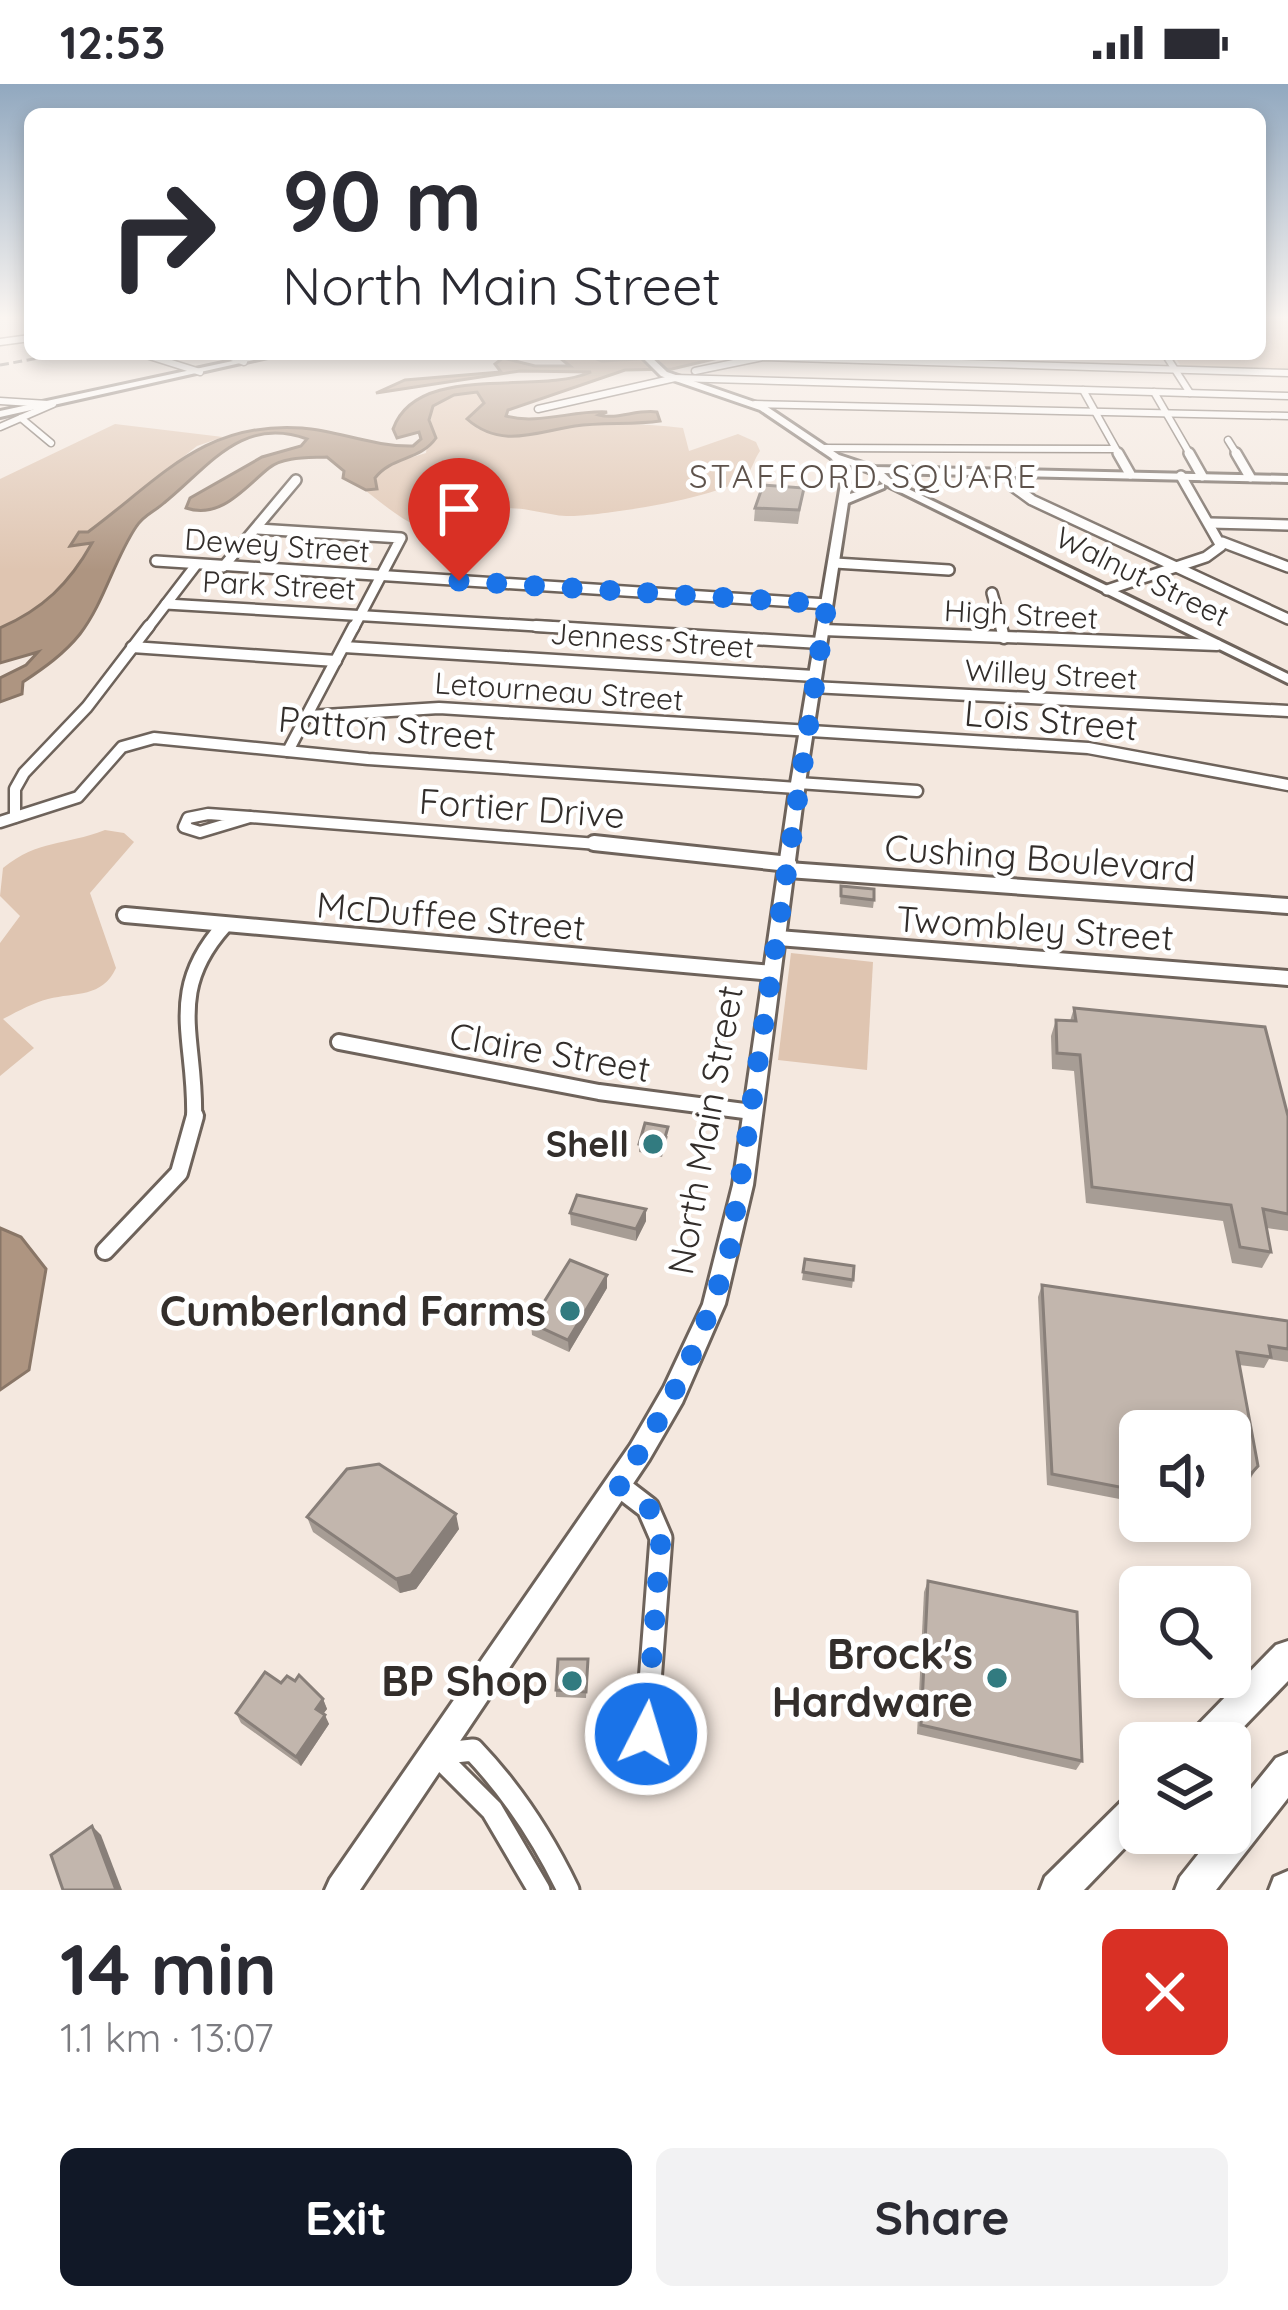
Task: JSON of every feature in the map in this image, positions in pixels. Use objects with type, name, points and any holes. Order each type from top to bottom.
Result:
[{"type":"highway","points":[[1225,1722],[1288,1657]]},
{"type":"highway","points":[[1193,1890],[1288,1769]]},
{"type":"highway","points":[[1058,1890],[1119,1829]]},
{"type":"main road","points":[[0,415],[65,401]]},
{"type":"main road","points":[[747,401],[876,476]]},
{"type":"main road","points":[[835,456],[848,475],[876,476],[911,469],[1288,478]]},
{"type":"main road","name":"North Main Street","points":[[835,456],[843,498]]},
{"type":"main road","points":[[843,498],[876,476],[911,469]]},
{"type":"main road","name":"North Main Street","points":[[341,1890],[618,1485],[673,1395],[714,1304],[743,1185],[797,785],[848,475]]},
{"type":"main road","name":"Walnut Street","points":[[876,476],[1217,645],[1281,670],[1288,680]]},
{"type":"street","points":[[17,401],[53,404]]},
{"type":"street","points":[[538,409],[571,401]]},
{"type":"street","points":[[995,401],[997,409]]},
{"type":"street","points":[[1090,401],[1130,474]]},
{"type":"street","points":[[1159,401],[1202,476]]},
{"type":"street","points":[[0,428],[53,404]]},
{"type":"street","points":[[755,404],[1288,416]]},
{"type":"street","points":[[21,418],[51,443]]},
{"type":"street","points":[[1228,440],[1250,477]]},
{"type":"street","points":[[822,448],[1115,449]]},
{"type":"street","points":[[1006,470],[1022,494],[1288,619]]},
{"type":"street","points":[[1181,476],[1222,542],[1288,567]]},
{"type":"street","points":[[223,567],[296,480]]},
{"type":"street","points":[[1210,523],[1288,525]]},
{"type":"street","points":[[258,529],[401,538],[288,751]]},
{"type":"street","points":[[1107,590],[1213,554],[1222,542]]},
{"type":"street","name":"Dewey Street","points":[[155,561],[827,604]]},
{"type":"street","points":[[835,563],[949,570]]},
{"type":"street","points":[[15,817],[18,781],[87,706],[196,565]]},
{"type":"street","points":[[992,592],[1004,638]]},
{"type":"street","name":"Park Street","points":[[166,604],[822,636]]},
{"type":"street","name":"High Street","points":[[822,636],[1217,645]]},
{"type":"street","points":[[132,647],[336,662]]},
{"type":"street","name":"Jenness Street","points":[[344,647],[813,681]]},
{"type":"street","name":"Willey Street","points":[[813,681],[1288,711]]},
{"type":"street","name":"Letourneau Street","points":[[309,716],[417,707],[806,733]]},
{"type":"street","name":"Lois Street","points":[[806,733],[1103,749],[1288,785]]},
{"type":"street","name":"Patton Street","points":[[0,822],[78,797],[122,747],[141,739],[917,791]]},
{"type":"street","name":"Fortier Drive","points":[[250,817],[584,842],[788,867]]},
{"type":"street","name":"Cushing Boulevard","points":[[788,867],[1288,906]]},
{"type":"street","name":"McDuffee Street","points":[[125,915],[772,973]]},
{"type":"street","points":[[105,1251],[119,1231],[175,1179],[186,1160],[193,1116],[191,972],[224,926]]},
{"type":"street","name":"Twombley Street","points":[[778,938],[1288,978]]},
{"type":"street","name":"Claire Street","points":[[339,1042],[622,1096],[752,1112]]},
{"type":"street","points":[[618,1485],[649,1508],[661,1538],[646,1734]]},
{"type":"street","points":[[436,1754],[473,1750],[483,1760],[527,1812],[568,1890]]},
{"type":"street","points":[[436,1754],[492,1810],[539,1890]]},
{"type":"shaded area","points":[[416,401],[442,401],[433,406],[429,420],[436,438],[422,451],[382,471],[375,478],[377,489],[366,490],[343,478],[344,471],[327,457],[297,458],[275,464],[221,506],[199,511],[186,508],[190,498],[262,457],[301,446],[307,439],[263,434],[227,449],[142,519],[80,634],[23,682],[22,694],[0,702],[0,678],[26,665],[38,652],[0,663],[0,628],[42,604],[74,571],[92,543],[70,546],[79,532],[88,532],[186,457],[237,434],[302,428],[413,446],[421,439],[419,432],[397,438],[393,429]]},
{"type":"shaded area","points":[[442,401],[484,401],[477,428],[491,433],[657,425],[683,428],[689,451],[738,434],[756,442],[760,451],[747,475],[690,498],[566,516],[504,509],[485,515],[486,527],[434,531],[409,522],[366,491],[376,489],[375,478],[384,466],[426,453],[433,406]]},
{"type":"shaded area","points":[[534,401],[508,410],[506,416],[518,418],[650,411],[657,412],[660,421],[506,436],[467,419],[484,403]]},
{"type":"shaded area","points":[[115,424],[223,437],[197,446],[88,532],[79,532],[94,541],[75,570],[43,603],[0,628],[0,479]]},
{"type":"shaded area","points":[[105,830],[124,833],[134,842],[90,893],[116,968],[96,989],[42,1001],[3,1019],[34,1048],[0,1076],[0,943],[20,916],[0,896],[3,868],[40,847]]},
{"type":"shaded area","points":[[791,953],[873,962],[867,1070],[778,1060]]},
{"type":"shaded area","points":[[0,1228],[21,1237],[46,1269],[29,1370],[0,1390]]},
{"type":"building","points":[[763,485],[804,488],[799,510],[755,508]]},
{"type":"building","points":[[841,886],[874,889],[874,900],[841,896]]},
{"type":"building","points":[[1074,1008],[1265,1027],[1288,1116],[1288,1214],[1263,1209],[1271,1252],[1240,1247],[1231,1205],[1092,1187],[1080,1055],[1057,1053],[1056,1020],[1076,1021]]},
{"type":"building","points":[[645,1123],[668,1127],[662,1148],[639,1144]]},
{"type":"building","points":[[577,1195],[646,1209],[636,1229],[570,1213]]},
{"type":"building","points":[[805,1259],[854,1266],[853,1280],[803,1272]]},
{"type":"building","name":"Cumberland Farms","points":[[570,1260],[607,1275],[568,1340],[531,1323]]},
{"type":"building","points":[[1042,1285],[1288,1321],[1288,1349],[1269,1346],[1271,1357],[1237,1352],[1248,1410],[1119,1410],[1119,1487],[1052,1474]]},
{"type":"building","points":[[1251,1428],[1258,1466],[1251,1474]]},
{"type":"building","points":[[379,1464],[456,1514],[411,1575],[396,1579],[307,1517],[347,1469]]},
{"type":"building","name":"Brock's Hardware","points":[[928,1581],[1077,1612],[1082,1761],[921,1725]]},
{"type":"building","name":"BP Shop","points":[[558,1659],[588,1659],[586,1692],[556,1690]]},
{"type":"building","points":[[265,1672],[281,1683],[287,1676],[295,1681],[299,1675],[323,1699],[316,1709],[325,1715],[296,1757],[236,1713]]},
{"type":"building","points":[[92,1826],[116,1890],[63,1890],[51,1855]]},
{"type":"place","name":"Shell","points":[[653,1144]]},
{"type":"place","name":"Cumberland Farms","points":[[570,1311]]},
{"type":"place","name":"Brock's Hardware","points":[[997,1678]]},
{"type":"place","name":"BP Shop","points":[[572,1681]]},
{"type":"district","name":"STAFFORD SQUARE","points":[[864,476]]},
{"type":"route","points":[[459,581],[827,604],[730,1248],[714,1304],[673,1395],[618,1485],[654,1514],[661,1538],[646,1734]]}]
